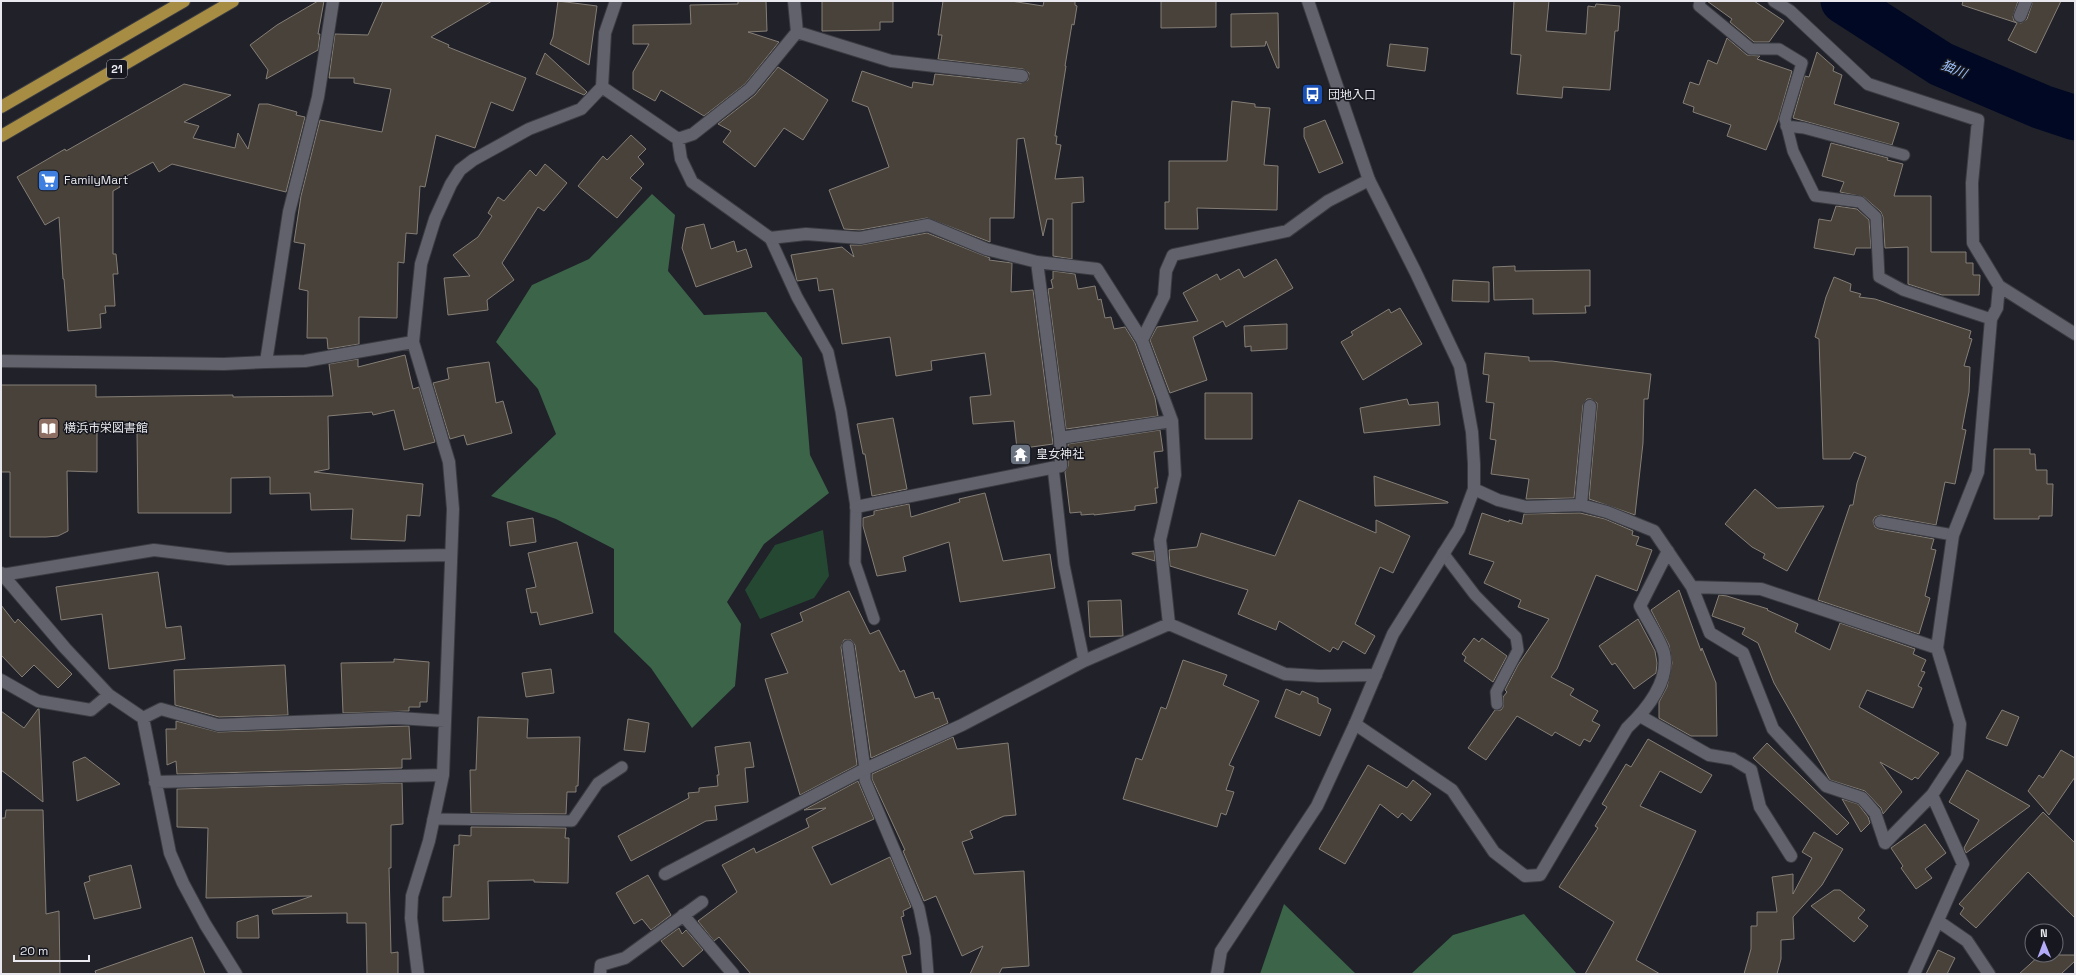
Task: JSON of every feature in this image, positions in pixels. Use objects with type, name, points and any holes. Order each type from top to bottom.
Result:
[{"type":"main road","name":"21","points":[[1,107],[184,1]]},
{"type":"main road","name":"21","points":[[1,136],[233,1]]},
{"type":"street","points":[[266,362],[289,212],[318,96],[333,1]]},
{"type":"street","points":[[418,974],[411,918],[412,896],[433,819],[443,775],[454,509],[449,462],[413,342],[421,264],[435,219],[450,184],[460,170],[473,160],[529,129],[581,109],[602,87],[605,32],[616,1]]},
{"type":"street","points":[[678,139],[693,134],[750,89],[797,32],[794,1]]},
{"type":"street","points":[[1217,974],[1221,950],[1317,806],[1355,724],[1393,634],[1459,528],[1474,489],[1472,432],[1460,366],[1415,270],[1369,180],[1308,1]]},
{"type":"street","points":[[1774,1],[1790,11],[1868,84],[1978,120],[1972,183],[1973,243],[2000,286],[2075,334]]},
{"type":"street","points":[[2020,16],[2026,1]]},
{"type":"street","points":[[797,32],[891,61],[1022,76]]},
{"type":"street","points":[[602,87],[678,139],[681,159],[692,182],[770,238],[806,234],[860,238],[928,225],[986,248],[1038,262],[1097,269],[1142,340],[1172,421],[1175,475],[1160,540],[1169,624]]},
{"type":"street","points":[[1142,340],[1164,296],[1166,271],[1173,255],[1287,231],[1328,201],[1369,180]]},
{"type":"street","points":[[856,508],[1061,466],[1060,438],[1038,262]]},
{"type":"street","points":[[1474,489],[1498,500],[1526,507],[1581,505],[1607,512],[1654,531],[1692,587],[1710,633],[1743,653],[1773,730],[1826,786],[1862,798],[1875,813],[1885,843],[1932,795],[1957,757],[1960,724],[1937,648],[1953,535],[1978,472],[1991,319],[1998,308],[2000,286]]},
{"type":"street","points":[[1,361],[224,364],[305,360],[413,342]]},
{"type":"street","points":[[1581,505],[1590,406]]},
{"type":"street","points":[[1060,438],[1172,421]]},
{"type":"street","points":[[2,574],[154,550],[228,559],[451,555]]},
{"type":"street","points":[[1355,724],[1452,790],[1494,852],[1525,876],[1540,875],[1628,728],[1640,716],[1663,678],[1664,653],[1640,606],[1668,551]]},
{"type":"street","points":[[2,574],[65,648],[109,695],[143,718],[170,853],[183,883],[205,924],[236,974]]},
{"type":"street","points":[[1692,587],[1761,589],[1937,648]]},
{"type":"street","points":[[665,874],[865,769],[962,725],[1084,661],[1169,624],[1285,674],[1319,676],[1376,674]]},
{"type":"street","points":[[1,680],[38,701],[91,710],[109,695]]},
{"type":"street","points":[[143,718],[161,709],[218,726],[398,718],[445,721]]},
{"type":"street","points":[[1640,716],[1709,755],[1734,759],[1751,770],[1760,806],[1791,856]]},
{"type":"street","points":[[155,782],[443,775]]},
{"type":"street","points":[[1914,974],[1963,864],[1932,795]]},
{"type":"street","points":[[600,974],[601,965],[625,958],[702,902]]},
{"type":"street","points":[[683,916],[733,974]]},
{"type":"street","points":[[1938,921],[1967,941],[1988,974]]},
{"type":"lane","points":[[1700,1],[1699,6],[1751,49],[1779,49],[1802,63],[1785,119],[1793,151],[1815,196],[1860,202],[1876,217],[1879,277],[1903,290],[1991,319]]},
{"type":"lane","points":[[1786,126],[1804,128],[1904,155]]},
{"type":"lane","points":[[770,238],[797,297],[828,352],[841,410],[856,508],[855,563],[874,619]]},
{"type":"lane","points":[[1053,468],[1064,565],[1084,661]]},
{"type":"lane","points":[[1880,522],[1953,535]]},
{"type":"lane","points":[[1443,553],[1475,595],[1516,637],[1518,650],[1496,692],[1497,704]]},
{"type":"lane","points":[[848,646],[865,769],[865,780],[919,908],[925,937],[928,974]]},
{"type":"lane","points":[[433,819],[572,822],[598,783],[622,767]]},
{"type":"green space","points":[[652,194],[675,215],[668,271],[704,315],[766,312],[802,358],[810,455],[829,493],[764,544],[727,602],[741,624],[735,686],[692,728],[651,668],[614,632],[614,549],[556,519],[491,496],[556,434],[538,389],[496,342],[532,285],[589,259]]},
{"type":"green space","points":[[823,530],[829,576],[814,598],[760,619],[745,590],[775,545]]},
{"type":"green space","points":[[1284,904],[1356,974],[1260,974]]},
{"type":"green space","points":[[1524,914],[1577,974],[1411,974],[1453,935]]},
{"type":"building","points":[[318,1],[324,1],[318,34],[320,34],[318,50],[266,79],[268,70],[250,45],[277,25]]},
{"type":"building","points":[[383,1],[492,1],[431,37],[449,45],[448,47],[526,78],[513,111],[491,102],[475,148],[436,135],[425,187],[420,186],[417,234],[406,233],[404,263],[398,262],[397,318],[359,317],[359,344],[328,349],[327,338],[307,338],[308,291],[299,289],[305,244],[294,242],[301,196],[320,120],[382,132],[391,89],[354,83],[354,78],[329,78],[335,34],[368,35]]},
{"type":"building","points":[[558,1],[597,6],[589,65],[550,44],[553,37]]},
{"type":"building","points":[[738,1],[766,1],[767,31],[748,32],[779,42],[745,84],[704,116],[661,90],[655,101],[633,89],[633,72],[649,44],[633,44],[633,25],[691,24],[690,5],[738,4]]},
{"type":"building","points":[[822,1],[893,1],[893,22],[880,22],[880,30],[822,31]]},
{"type":"building","points":[[943,1],[1011,1],[1043,6],[1044,1],[1075,1],[1075,5],[1077,6],[1074,25],[1072,24],[1055,136],[1057,136],[1056,144],[1061,145],[1055,179],[1083,177],[1084,202],[1072,203],[1072,259],[1053,256],[1053,219],[1047,219],[1043,236],[1024,138],[1017,139],[1014,218],[990,218],[990,242],[927,218],[860,230],[844,229],[829,190],[889,167],[868,107],[852,101],[862,71],[912,88],[913,82],[933,85],[935,74],[1021,83],[1028,80],[1029,73],[1023,69],[938,59],[942,35],[938,35]]},
{"type":"building","points":[[1161,1],[1216,1],[1216,27],[1161,28]]},
{"type":"building","points":[[1514,1],[1549,1],[1546,31],[1586,34],[1588,6],[1595,7],[1596,4],[1620,6],[1618,31],[1615,31],[1610,90],[1563,87],[1562,98],[1517,94],[1521,55],[1511,54]]},
{"type":"building","points":[[1707,1],[1754,1],[1784,21],[1769,42],[1754,42],[1730,22],[1732,19]]},
{"type":"building","points":[[1963,1],[2018,1],[2013,17],[2014,21],[2021,23],[2027,19],[2033,1],[2061,1],[2036,53],[2008,40],[2017,23],[1962,5]]},
{"type":"building","points":[[1278,13],[1279,68],[1277,68],[1266,41],[1265,46],[1231,47],[1231,14]]},
{"type":"building","points":[[1727,38],[1747,55],[1760,56],[1757,59],[1792,71],[1778,120],[1766,150],[1727,136],[1731,125],[1693,112],[1694,107],[1683,103],[1690,82],[1699,85],[1708,60],[1717,64]]},
{"type":"building","points":[[1390,44],[1428,48],[1425,71],[1387,66]]},
{"type":"building","points":[[1817,52],[1834,67],[1833,71],[1842,75],[1834,104],[1899,123],[1892,145],[1793,118],[1805,76],[1809,77]]},
{"type":"building","points":[[545,53],[587,92],[584,95],[536,74]]},
{"type":"building","points":[[778,67],[828,100],[803,140],[784,128],[755,167],[723,142],[731,131],[718,124],[755,95]]},
{"type":"building","points":[[184,84],[231,95],[184,122],[199,126],[193,138],[235,148],[238,133],[248,149],[259,104],[268,104],[297,112],[296,115],[305,117],[286,192],[172,164],[159,172],[153,162],[117,181],[120,187],[113,191],[113,254],[116,254],[118,274],[113,274],[115,306],[105,306],[106,313],[100,314],[101,328],[68,331],[59,217],[45,225],[17,177]]},
{"type":"building","points":[[1232,101],[1255,104],[1255,107],[1270,108],[1264,165],[1278,166],[1277,210],[1197,208],[1198,229],[1165,229],[1165,202],[1169,202],[1169,161],[1227,161]]},
{"type":"building","points":[[1325,120],[1343,163],[1319,173],[1304,137],[1304,128]]},
{"type":"building","points":[[631,135],[646,149],[638,157],[644,164],[630,178],[642,188],[617,218],[578,186],[603,156],[607,160]]},
{"type":"building","points":[[1831,143],[1888,158],[1887,160],[1903,164],[1894,196],[1931,196],[1931,252],[1966,252],[1966,263],[1973,263],[1973,275],[1980,275],[1979,295],[1942,295],[1908,284],[1908,247],[1885,248],[1883,217],[1881,212],[1864,197],[1840,192],[1844,182],[1822,176]]},
{"type":"building","points":[[545,164],[567,183],[544,211],[538,207],[502,263],[514,280],[487,300],[488,310],[448,315],[444,278],[470,276],[453,255],[478,237],[492,216],[488,213],[498,197],[504,201],[530,170],[536,176]]},
{"type":"building","points":[[1836,206],[1857,209],[1869,220],[1871,248],[1856,248],[1854,255],[1814,248],[1819,219],[1831,221]]},
{"type":"building","points":[[704,224],[711,249],[734,241],[737,252],[746,249],[752,267],[696,287],[682,248],[686,228]]},
{"type":"building","points":[[927,233],[990,258],[989,260],[1012,263],[1011,292],[1033,290],[1053,444],[1017,449],[1014,421],[973,424],[970,397],[991,395],[985,353],[931,361],[932,370],[896,376],[890,337],[842,344],[833,289],[819,291],[817,278],[797,281],[791,255],[842,247],[854,257],[850,245],[861,245]]},
{"type":"building","points":[[1276,259],[1293,288],[1226,327],[1223,321],[1193,337],[1207,380],[1170,393],[1150,340],[1157,327],[1198,321],[1183,293],[1217,274],[1220,280],[1239,269],[1244,278]]},
{"type":"building","points":[[1515,266],[1515,271],[1590,270],[1590,306],[1585,306],[1586,313],[1533,314],[1533,299],[1494,300],[1493,267]]},
{"type":"building","points":[[1053,271],[1075,274],[1078,289],[1095,286],[1098,300],[1101,299],[1105,318],[1111,317],[1114,329],[1125,327],[1135,343],[1155,398],[1158,416],[1066,429],[1048,289],[1053,288],[1051,280],[1053,279]]},
{"type":"building","points":[[1834,277],[1851,284],[1850,291],[1861,294],[1859,297],[1875,299],[1971,331],[1969,338],[1972,339],[1964,366],[1970,367],[1969,392],[1962,429],[1966,430],[1955,484],[1945,482],[1936,525],[1881,515],[1875,517],[1873,521],[1875,527],[1879,529],[1934,539],[1931,549],[1936,550],[1925,596],[1930,598],[1919,634],[1818,600],[1850,505],[1853,505],[1857,483],[1866,457],[1854,452],[1850,459],[1823,459],[1819,339],[1815,337],[1826,297]]},
{"type":"building","points":[[1453,280],[1489,282],[1489,302],[1452,301]]},
{"type":"building","points":[[1400,308],[1422,344],[1363,380],[1341,342],[1353,335],[1351,332],[1389,309],[1391,313]]},
{"type":"building","points":[[1287,324],[1287,349],[1251,351],[1251,346],[1245,347],[1244,326]]},
{"type":"building","points":[[1485,353],[1529,357],[1529,361],[1552,361],[1651,374],[1648,399],[1644,399],[1643,443],[1635,515],[1589,499],[1597,407],[1597,403],[1591,399],[1587,399],[1583,405],[1574,498],[1526,499],[1529,479],[1491,474],[1496,440],[1490,439],[1494,403],[1486,402],[1489,375],[1483,374]]},
{"type":"building","points":[[405,355],[413,389],[419,387],[435,442],[404,450],[394,410],[373,415],[372,412],[328,416],[329,469],[314,472],[423,484],[420,516],[407,515],[405,541],[351,539],[353,509],[311,510],[310,493],[270,494],[270,477],[231,478],[231,513],[138,513],[137,431],[97,431],[97,472],[67,471],[68,531],[58,536],[10,537],[10,472],[1,472],[1,385],[96,385],[96,397],[233,395],[233,397],[333,396],[329,364],[358,359],[358,367]]},
{"type":"building","points":[[489,362],[496,403],[503,401],[512,433],[467,445],[464,435],[450,439],[433,383],[449,379],[447,368]]},
{"type":"building","points":[[1205,393],[1252,393],[1252,439],[1205,439]]},
{"type":"building","points":[[1407,399],[1409,405],[1438,402],[1440,425],[1364,433],[1360,408]]},
{"type":"building","points":[[893,418],[907,489],[872,496],[865,454],[863,454],[857,424]]},
{"type":"building","points":[[1160,430],[1163,451],[1154,452],[1158,488],[1155,488],[1157,503],[1135,506],[1135,510],[1094,515],[1081,515],[1081,512],[1070,513],[1065,472],[1068,466],[1068,444]]},
{"type":"building","points":[[1994,449],[2030,449],[2030,454],[2035,454],[2036,470],[2047,470],[2047,484],[2053,484],[2052,516],[2039,516],[2039,519],[1994,519]]},
{"type":"building","points":[[1374,476],[1448,502],[1448,503],[1375,506]]},
{"type":"building","points":[[1755,489],[1777,508],[1824,506],[1787,571],[1763,558],[1765,554],[1752,547],[1725,524]]},
{"type":"building","points":[[985,493],[1003,561],[1050,554],[1055,588],[960,602],[949,542],[903,557],[906,571],[877,576],[863,526],[863,518],[874,515],[874,511],[909,504],[911,517],[960,502],[959,499]]},
{"type":"building","points":[[1299,500],[1376,533],[1376,520],[1410,536],[1393,573],[1380,567],[1355,624],[1375,636],[1365,654],[1343,641],[1338,650],[1333,647],[1330,652],[1279,621],[1276,630],[1238,614],[1248,590],[1170,566],[1169,550],[1197,547],[1201,533],[1275,556]]},
{"type":"building","points":[[1482,513],[1509,522],[1509,520],[1522,524],[1524,514],[1580,513],[1605,519],[1633,531],[1632,535],[1639,537],[1636,545],[1652,550],[1637,591],[1596,575],[1557,669],[1551,677],[1574,689],[1570,695],[1598,711],[1592,721],[1600,725],[1590,742],[1584,739],[1580,746],[1555,732],[1552,736],[1517,716],[1486,760],[1468,748],[1495,710],[1501,710],[1503,707],[1503,697],[1507,692],[1505,690],[1518,665],[1549,619],[1518,607],[1521,600],[1484,583],[1494,562],[1469,554]]},
{"type":"building","points":[[533,518],[536,542],[510,546],[507,522]]},
{"type":"building","points":[[577,542],[593,613],[540,625],[537,612],[531,613],[526,589],[536,587],[528,553]]},
{"type":"building","points":[[1154,551],[1155,561],[1132,554],[1132,553]]},
{"type":"building","points":[[158,572],[166,628],[181,626],[185,659],[109,669],[102,614],[61,620],[56,587]]},
{"type":"building","points":[[1679,590],[1701,651],[1702,648],[1716,683],[1717,736],[1691,736],[1659,718],[1659,702],[1667,687],[1672,663],[1669,645],[1651,610]]},
{"type":"building","points":[[849,591],[870,634],[879,630],[900,672],[904,670],[915,698],[933,692],[935,699],[939,698],[948,723],[871,758],[855,645],[851,640],[844,640],[841,647],[857,765],[800,795],[765,679],[788,673],[771,634],[803,621],[800,613]]},
{"type":"building","points":[[1719,595],[1727,596],[1768,609],[1767,610],[1798,624],[1795,632],[1830,650],[1840,623],[1915,649],[1913,654],[1926,660],[1921,671],[1925,672],[1918,686],[1922,688],[1913,708],[1867,690],[1859,707],[1939,753],[1918,779],[1915,777],[1912,780],[1880,762],[1902,792],[1883,814],[1881,808],[1865,791],[1830,780],[1774,683],[1758,643],[1742,634],[1745,628],[1712,616]]},
{"type":"building","points":[[1121,600],[1123,636],[1090,637],[1088,601]]},
{"type":"building","points":[[1,605],[15,623],[18,619],[72,674],[58,688],[34,665],[22,677],[1,655]]},
{"type":"building","points":[[1638,619],[1655,651],[1657,663],[1656,673],[1634,689],[1615,663],[1612,665],[1599,646]]},
{"type":"building","points":[[1474,638],[1479,642],[1482,638],[1507,656],[1493,682],[1464,661],[1466,657],[1462,654]]},
{"type":"building","points":[[394,659],[429,662],[427,702],[420,702],[420,707],[409,707],[409,711],[343,713],[341,663],[394,662]]},
{"type":"building","points":[[1183,660],[1227,675],[1223,685],[1259,701],[1229,765],[1234,767],[1226,790],[1234,792],[1226,815],[1221,813],[1217,827],[1123,799],[1136,758],[1142,760],[1161,707],[1166,709]]},
{"type":"building","points":[[285,665],[288,715],[219,717],[175,705],[174,670]]},
{"type":"building","points":[[551,669],[554,693],[526,697],[522,673]]},
{"type":"building","points":[[1286,689],[1300,695],[1302,691],[1318,698],[1318,703],[1331,709],[1320,736],[1275,717]]},
{"type":"building","points":[[38,709],[43,802],[1,770],[1,711],[24,728]]},
{"type":"building","points":[[2002,710],[2019,717],[2007,746],[1986,738]]},
{"type":"building","points":[[478,717],[528,719],[527,738],[580,737],[578,786],[576,786],[576,792],[567,792],[566,814],[471,813],[470,770],[476,770]]},
{"type":"building","points":[[628,719],[649,723],[645,752],[624,750]]},
{"type":"building","points":[[176,721],[218,732],[409,726],[411,759],[402,759],[402,768],[177,774],[176,761],[167,765],[166,729],[176,729]]},
{"type":"building","points":[[953,737],[957,749],[1008,743],[1016,815],[1004,816],[970,831],[973,838],[962,842],[974,874],[1024,871],[1029,966],[1002,968],[999,974],[970,974],[983,946],[962,956],[936,896],[924,901],[903,851],[905,850],[872,779],[872,774]]},
{"type":"building","points":[[1648,739],[1712,775],[1701,793],[1660,771],[1640,806],[1696,831],[1636,960],[1660,974],[1585,974],[1614,922],[1559,887],[1598,828],[1595,826],[1607,807],[1602,804],[1626,764],[1631,767]]},
{"type":"building","points":[[750,742],[754,767],[745,768],[748,802],[715,806],[717,820],[706,821],[631,861],[618,836],[689,798],[688,793],[699,792],[699,788],[718,786],[717,775],[719,775],[715,747]]},
{"type":"building","points":[[1767,743],[1849,823],[1837,835],[1753,758]]},
{"type":"building","points":[[2061,750],[2075,758],[2075,777],[2049,815],[2028,791],[2039,775],[2043,778]]},
{"type":"building","points":[[85,757],[120,784],[77,801],[73,762]]},
{"type":"building","points":[[1368,765],[1407,788],[1413,780],[1431,794],[1411,821],[1402,813],[1398,818],[1380,804],[1345,864],[1319,849]]},
{"type":"building","points":[[1967,770],[2030,806],[1966,853],[1964,848],[1979,820],[1949,802]]},
{"type":"building","points":[[858,781],[874,819],[812,847],[831,885],[890,857],[911,907],[903,911],[904,916],[901,917],[911,954],[902,956],[907,974],[751,974],[719,937],[714,941],[698,921],[737,892],[722,865],[754,848],[756,853],[809,827],[806,819],[826,808],[804,810]]},
{"type":"building","points":[[402,783],[403,824],[391,825],[391,868],[389,868],[391,953],[398,952],[398,974],[367,974],[366,923],[347,923],[347,913],[273,914],[272,910],[312,896],[206,898],[208,828],[177,827],[177,789]]},
{"type":"building","points":[[1842,799],[1858,804],[1868,817],[1870,823],[1861,832]]},
{"type":"building","points":[[6,810],[43,810],[46,914],[59,911],[60,974],[1,974],[1,818],[5,818]]},
{"type":"building","points":[[2043,812],[2075,843],[2075,918],[2028,872],[1976,928],[1960,914],[1964,908],[1959,904]]},
{"type":"building","points":[[1925,824],[1946,853],[1925,869],[1932,878],[1916,889],[1901,868],[1903,866],[1891,848]]},
{"type":"building","points":[[471,827],[566,828],[565,838],[569,838],[568,883],[534,882],[534,880],[488,881],[489,919],[443,921],[443,897],[451,897],[454,845],[459,845],[459,835],[471,836]]},
{"type":"building","points":[[1814,832],[1843,849],[1822,885],[1793,917],[1794,939],[1781,940],[1781,959],[1777,974],[1744,974],[1751,949],[1751,926],[1757,926],[1757,912],[1777,912],[1772,877],[1793,874],[1793,894],[1812,858],[1802,852]]},
{"type":"building","points":[[131,865],[141,908],[94,919],[84,883],[90,881],[89,876]]},
{"type":"building","points":[[648,875],[671,915],[651,930],[642,919],[634,924],[616,893]]},
{"type":"building","points":[[1834,890],[1840,890],[1865,910],[1858,918],[1868,926],[1854,942],[1811,906]]},
{"type":"building","points":[[258,915],[259,938],[237,938],[237,922]]},
{"type":"building","points":[[679,928],[682,934],[686,930],[703,950],[683,967],[661,941]]},
{"type":"building","points":[[192,937],[205,974],[96,974],[95,971]]},
{"type":"building","points":[[1938,950],[1955,958],[1947,974],[1926,974]]},
{"type":"building","points":[[2064,955],[2075,955],[2075,961],[2061,974],[2019,974],[2031,963],[2064,963]]},
{"type":"waterway","name":"㹨川","points":[[1843,1],[1941,64],[2042,107],[2075,118]]},
{"type":"place","name":"団地入口","points":[[1312,95]]},
{"type":"place","name":"FamilyMart","points":[[48,180]]},
{"type":"place","name":"横浜市栄図書館","points":[[49,428]]},
{"type":"place","name":"皇女神社","points":[[1021,454]]}]
